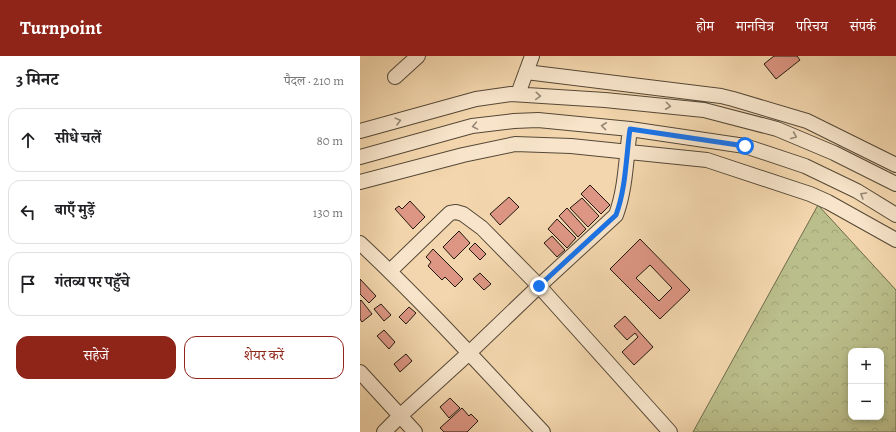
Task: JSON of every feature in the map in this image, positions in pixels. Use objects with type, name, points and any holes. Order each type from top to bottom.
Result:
[{"type":"street","points":[[395,77],[418,56]]},
{"type":"street","points":[[518,94],[532,56]]},
{"type":"street","points":[[526,72],[733,99],[807,121],[896,165]]},
{"type":"street","points":[[360,131],[476,99],[518,94],[605,100],[704,110],[777,129],[834,153],[896,184]]},
{"type":"street","points":[[360,157],[472,126],[514,121],[538,120],[630,129],[745,146],[805,166],[857,192],[896,215]]},
{"type":"street","points":[[384,432],[616,215],[619,207],[626,164],[630,129]]},
{"type":"street","points":[[360,182],[463,155],[515,144],[571,146],[707,160],[810,194],[828,202],[896,240]]},
{"type":"street","points":[[390,271],[450,213],[456,212],[463,214],[482,228],[539,286],[670,432]]},
{"type":"street","points":[[360,243],[390,271],[470,353],[543,432]]},
{"type":"street","points":[[360,372],[415,432]]},
{"type":"green space","points":[[818,205],[896,290],[896,432],[693,432]]},
{"type":"building","points":[[774,56],[797,56],[800,60],[776,79],[764,64]]},
{"type":"building","points":[[590,185],[610,205],[601,214],[581,194]]},
{"type":"building","points":[[509,197],[519,207],[500,225],[490,214]]},
{"type":"building","points":[[582,198],[599,216],[588,227],[570,208]]},
{"type":"building","points":[[410,201],[425,217],[413,229],[395,209],[399,206],[402,209]]},
{"type":"building","points":[[567,208],[586,229],[578,237],[559,216]]},
{"type":"building","points":[[557,219],[576,238],[567,248],[548,229]]},
{"type":"building","points":[[459,231],[470,243],[454,259],[443,247]]},
{"type":"building","points":[[552,236],[565,250],[557,257],[544,243]]},
{"type":"building","points":[[640,239],[690,290],[660,319],[610,269]],"holes":[[[650,265],[672,288],[659,301],[636,278]]]},
{"type":"building","points":[[475,243],[486,254],[480,260],[469,249]]},
{"type":"building","points":[[433,249],[463,279],[455,287],[445,277],[442,280],[428,266],[431,262],[426,257]]},
{"type":"building","points":[[480,273],[491,284],[484,290],[473,279]]},
{"type":"building","points":[[360,279],[376,296],[369,303],[360,294]]},
{"type":"building","points":[[361,300],[372,314],[362,322],[360,319]]},
{"type":"building","points":[[381,304],[391,315],[384,321],[374,309]]},
{"type":"building","points":[[409,307],[416,313],[406,324],[399,317]]},
{"type":"building","points":[[625,316],[653,347],[634,365],[622,352],[638,337],[635,333],[627,340],[614,326]]},
{"type":"building","points":[[384,330],[395,342],[389,349],[377,336]]},
{"type":"building","points":[[406,354],[412,361],[400,372],[394,364]]},
{"type":"building","points":[[450,398],[460,408],[449,418],[440,407]]},
{"type":"building","points":[[462,408],[469,416],[471,414],[478,421],[467,432],[444,432],[440,428]]},
{"type":"route","points":[[539,286],[616,215],[619,207],[626,164],[630,129],[745,146]]}]
